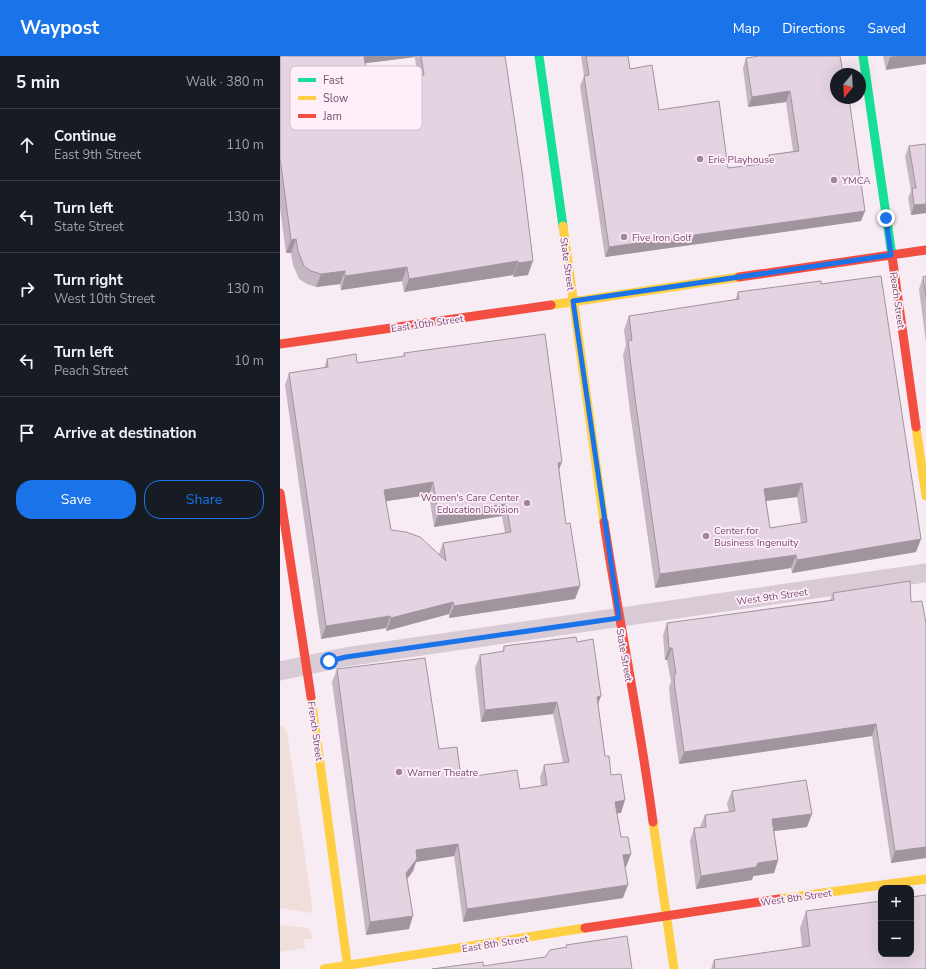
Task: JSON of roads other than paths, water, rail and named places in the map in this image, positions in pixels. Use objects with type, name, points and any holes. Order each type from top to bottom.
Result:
[{"type":"main road","name":"State Street","points":[[539,56],[619,618],[648,785],[674,969]]},
{"type":"main road","name":"Peach Street","points":[[863,56],[926,496]]},
{"type":"main road","name":"East 10th Street","points":[[280,344],[926,250]]},
{"type":"main road","name":"French Street","points":[[280,494],[306,665],[348,967]]},
{"type":"main road","name":"West 8th Street","points":[[666,916],[926,879]]},
{"type":"main road","name":"East 8th Street","points":[[324,969],[348,967],[666,916]]},
{"type":"street","name":"West 9th Street","points":[[280,671],[346,657],[926,573]]},
{"type":"place","name":"Erie Playhouse","points":[[700,159]]},
{"type":"place","name":"YMCA","points":[[834,180]]},
{"type":"place","name":"Five Iron Golf","points":[[624,237]]},
{"type":"place","name":"Women's Care Center Education Division","points":[[527,503]]},
{"type":"place","name":"Center for Business Ingenuity","points":[[706,536]]},
{"type":"place","name":"Warner Theatre","points":[[399,772]]}]
